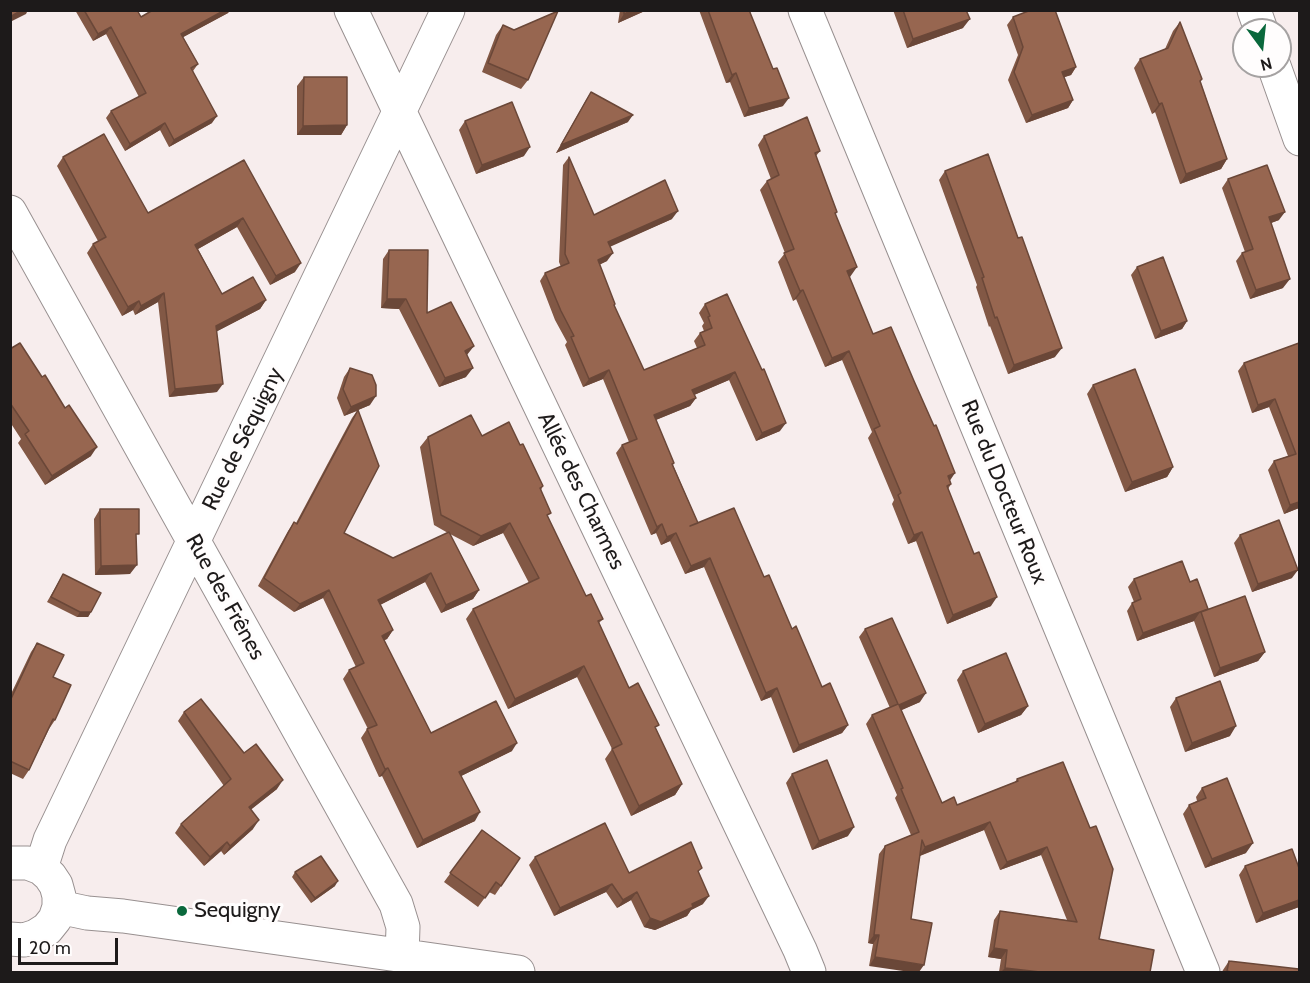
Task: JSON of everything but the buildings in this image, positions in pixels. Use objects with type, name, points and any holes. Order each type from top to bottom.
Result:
[{"type":"street","name":"Allée des Charmes","points":[[351,10],[800,950],[808,972]]},
{"type":"street","name":"Rue de Séquigny","points":[[26,866],[50,840],[448,10]]},
{"type":"street","name":"Rue du Docteur Roux","points":[[805,10],[1203,972]]},
{"type":"street","points":[[1278,78],[1299,140]]},
{"type":"street","name":"Rue des Frênes","points":[[10,212],[396,904],[404,927],[402,956]]},
{"type":"street","points":[[11,939],[36,936],[47,929],[55,919],[59,907],[56,885],[50,876],[26,866]]},
{"type":"street","points":[[59,907],[87,913],[123,916],[518,972]]},
{"type":"place","name":"Sequigny","points":[[182,911]]}]
